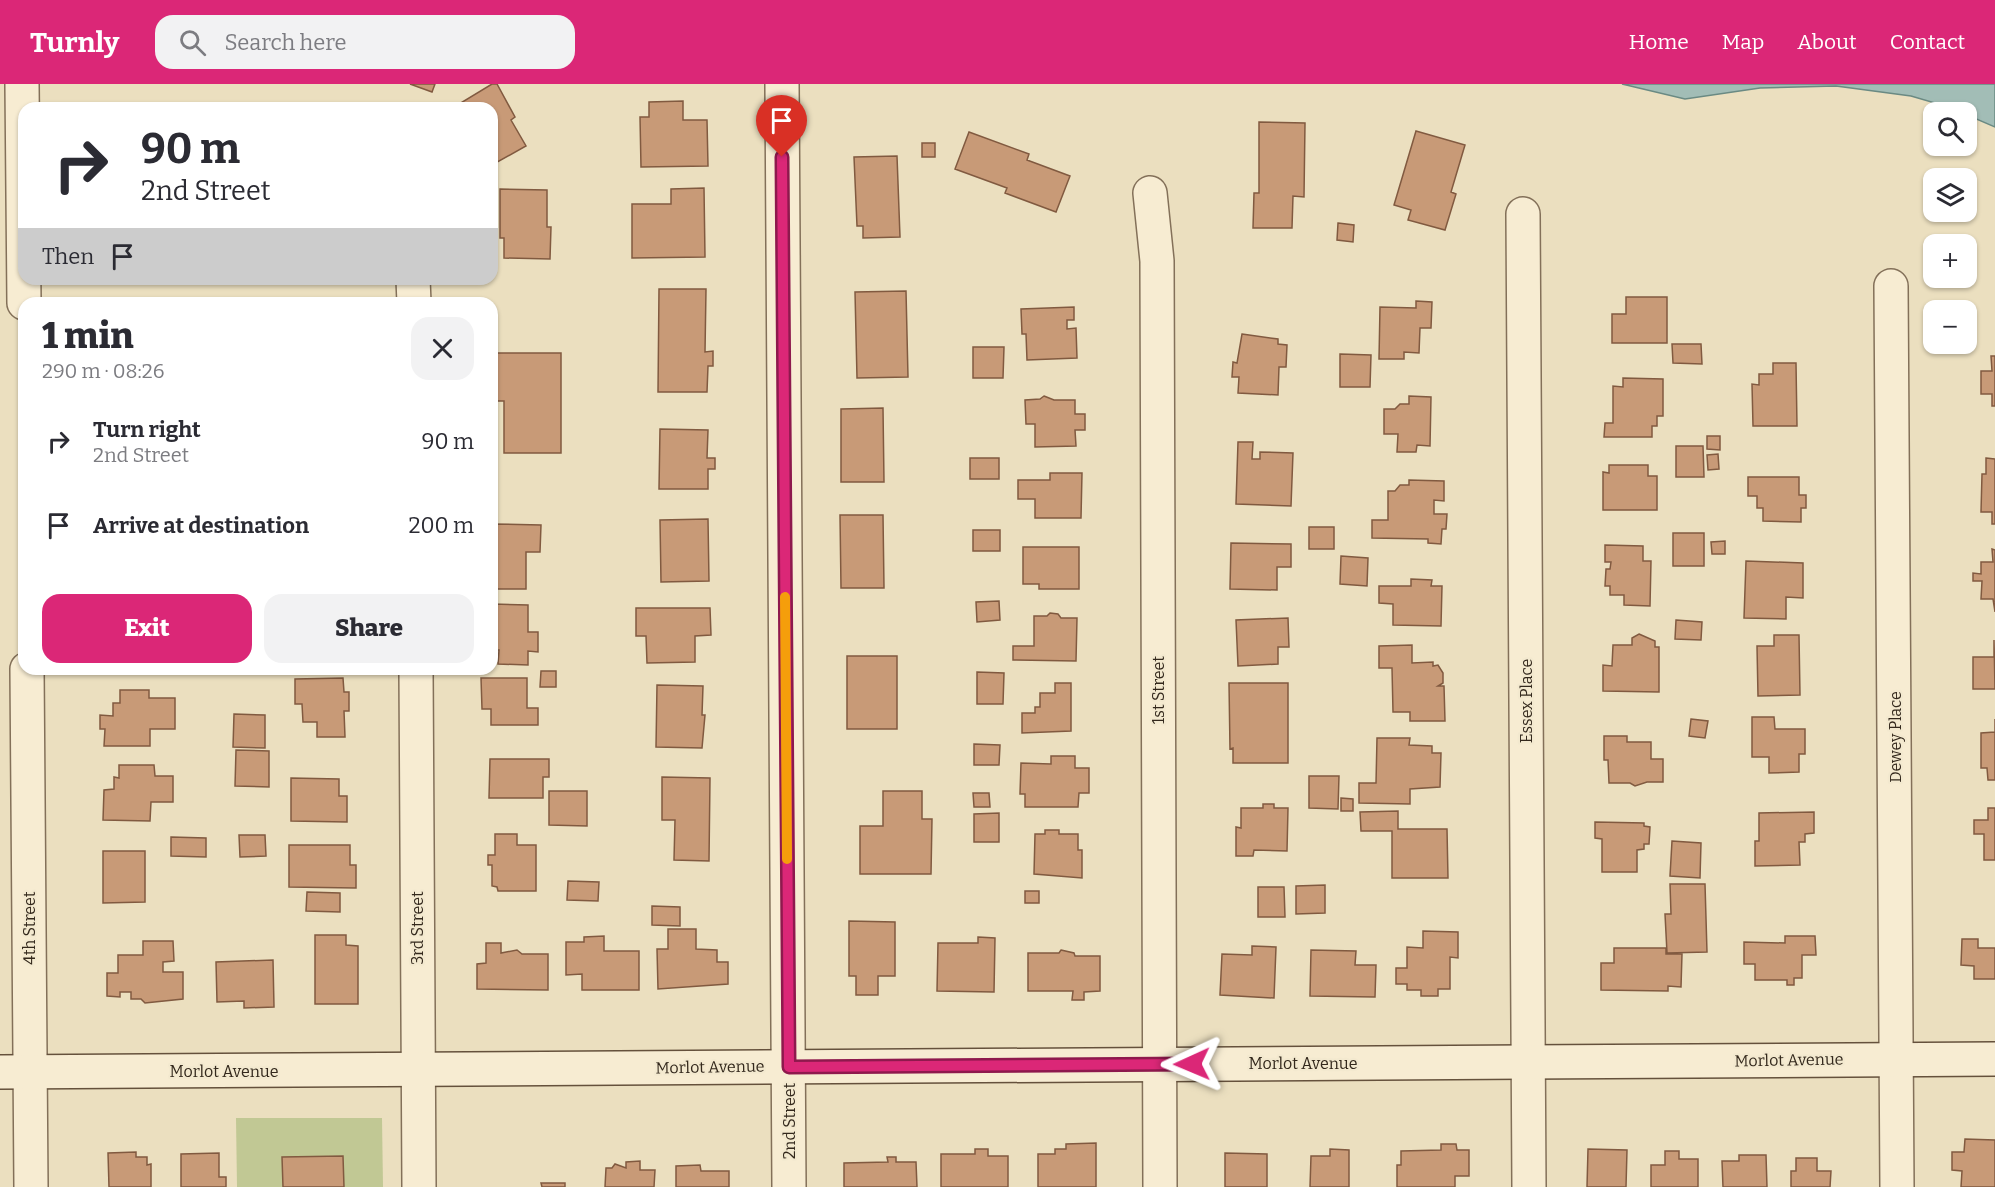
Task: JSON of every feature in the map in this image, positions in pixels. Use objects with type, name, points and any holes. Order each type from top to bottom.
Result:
[{"type":"street","points":[[20,102],[22,84]]},
{"type":"street","name":"2nd Street","points":[[782,84],[789,1187]]},
{"type":"street","points":[[18,119],[16,136],[18,178]]},
{"type":"street","name":"1st Street","points":[[1150,193],[1155,227],[1157,273],[1160,1187]]},
{"type":"street","name":"Essex Place","points":[[1523,214],[1529,1187]]},
{"type":"street","name":"Dewey Place","points":[[1891,286],[1897,1187]]},
{"type":"street","name":"4th Street","points":[[27,675],[15,1072],[31,1187]]},
{"type":"street","name":"3rd Street","points":[[416,675],[419,1187]]},
{"type":"street","name":"Morlot Avenue","points":[[15,1072],[1995,1059]]},
{"type":"green space","points":[[236,1118],[382,1118],[383,1187],[237,1187]]},
{"type":"water","points":[[1622,84],[1995,84],[1995,127],[1977,119],[1977,102],[1932,102],[1911,96],[1836,86],[1760,88],[1685,99]]},
{"type":"building","points":[[410,84],[435,84],[432,92]]},
{"type":"building","points":[[492,84],[497,84],[515,117],[511,120],[526,146],[498,162],[498,102],[462,102]]},
{"type":"building","points":[[683,101],[683,120],[707,120],[708,166],[641,167],[640,117],[649,117],[649,102]]},
{"type":"building","points":[[1259,122],[1305,123],[1304,197],[1293,196],[1292,228],[1253,228],[1254,193],[1259,193]]},
{"type":"building","points":[[1416,131],[1465,145],[1451,192],[1456,194],[1445,230],[1408,220],[1411,210],[1394,205]]},
{"type":"building","points":[[969,132],[1029,154],[1027,160],[1070,176],[1056,212],[1005,193],[1007,188],[955,169]]},
{"type":"building","points":[[922,143],[935,143],[935,157],[922,157]]},
{"type":"building","points":[[897,156],[900,237],[863,238],[863,226],[857,226],[854,157]]},
{"type":"building","points":[[704,188],[705,257],[632,258],[632,204],[671,204],[671,189]]},
{"type":"building","points":[[500,189],[547,190],[547,227],[551,227],[550,259],[504,258],[504,238],[500,238]]},
{"type":"building","points":[[1338,223],[1354,225],[1353,242],[1337,240]]},
{"type":"building","points":[[659,289],[706,289],[705,352],[713,351],[713,366],[708,366],[707,392],[658,392]]},
{"type":"building","points":[[906,291],[908,377],[857,378],[855,292]]},
{"type":"building","points":[[1626,297],[1667,297],[1667,343],[1612,343],[1612,314],[1626,314]]},
{"type":"building","points":[[1416,301],[1432,302],[1431,328],[1420,328],[1419,353],[1404,352],[1404,359],[1379,359],[1380,307],[1416,308]]},
{"type":"building","points":[[1074,307],[1074,320],[1067,320],[1067,329],[1076,328],[1077,358],[1027,360],[1026,334],[1022,334],[1021,309]]},
{"type":"building","points":[[1242,334],[1278,339],[1278,344],[1287,345],[1286,367],[1279,367],[1278,395],[1238,393],[1239,377],[1232,377],[1233,362],[1237,363]]},
{"type":"building","points":[[1672,344],[1701,344],[1702,364],[1673,363]]},
{"type":"building","points":[[973,347],[1004,347],[1003,378],[973,378]]},
{"type":"building","points":[[498,353],[561,353],[561,453],[504,453],[504,401],[498,401]]},
{"type":"building","points":[[1340,354],[1371,355],[1370,387],[1340,387]]},
{"type":"building","points":[[1991,356],[1995,356],[1995,406],[1992,406],[1992,394],[1981,394],[1981,371],[1992,371]]},
{"type":"building","points":[[1773,363],[1796,363],[1797,426],[1753,426],[1752,384],[1759,385],[1759,374],[1773,374]]},
{"type":"building","points":[[1623,378],[1663,379],[1663,416],[1657,416],[1657,426],[1652,426],[1652,437],[1604,437],[1605,423],[1613,423],[1613,386],[1623,387]]},
{"type":"building","points":[[1044,396],[1054,400],[1075,400],[1075,414],[1085,414],[1085,430],[1075,430],[1076,446],[1035,447],[1035,424],[1026,424],[1025,400],[1040,399]]},
{"type":"building","points":[[1409,396],[1431,397],[1430,446],[1417,445],[1416,452],[1397,452],[1398,434],[1384,434],[1384,409],[1395,409],[1400,404],[1409,404]]},
{"type":"building","points":[[883,408],[884,482],[841,482],[841,409]]},
{"type":"building","points":[[660,429],[708,430],[707,458],[715,458],[715,469],[708,469],[708,489],[659,489]]},
{"type":"building","points":[[1707,436],[1720,436],[1720,450],[1707,449]]},
{"type":"building","points":[[1238,442],[1253,442],[1252,459],[1260,459],[1260,452],[1293,453],[1291,506],[1236,504]]},
{"type":"building","points":[[1676,446],[1703,446],[1704,477],[1676,477]]},
{"type":"building","points":[[1718,454],[1719,469],[1708,470],[1707,455]]},
{"type":"building","points":[[970,458],[999,458],[999,479],[970,479]]},
{"type":"building","points":[[1986,458],[1995,459],[1995,524],[1992,524],[1992,512],[1981,512],[1982,474],[1986,474]]},
{"type":"building","points":[[1609,465],[1648,465],[1648,476],[1657,476],[1657,510],[1603,510],[1603,472],[1609,473]]},
{"type":"building","points":[[1050,473],[1082,473],[1081,518],[1035,518],[1035,499],[1018,499],[1018,480],[1050,480]]},
{"type":"building","points":[[1748,477],[1799,477],[1799,495],[1806,495],[1806,508],[1801,508],[1801,522],[1763,521],[1763,508],[1757,508],[1757,496],[1748,496]]},
{"type":"building","points":[[1409,480],[1444,481],[1444,501],[1434,500],[1434,514],[1447,514],[1446,529],[1442,529],[1441,544],[1428,543],[1428,539],[1372,538],[1372,520],[1388,520],[1388,491],[1395,491],[1400,485],[1409,485]]},
{"type":"building","points":[[840,515],[883,515],[884,588],[841,588]]},
{"type":"building","points":[[708,519],[709,581],[661,582],[660,520]]},
{"type":"building","points":[[498,524],[541,525],[540,552],[526,552],[526,589],[498,589]]},
{"type":"building","points":[[1309,527],[1334,527],[1334,549],[1309,549]]},
{"type":"building","points":[[973,530],[1000,530],[1000,551],[973,551]]},
{"type":"building","points":[[1673,533],[1704,533],[1704,566],[1673,566]]},
{"type":"building","points":[[1725,541],[1725,554],[1712,554],[1711,542]]},
{"type":"building","points":[[1231,543],[1291,544],[1291,567],[1277,567],[1277,590],[1230,589]]},
{"type":"building","points":[[1605,545],[1643,546],[1643,561],[1651,561],[1650,606],[1624,605],[1624,595],[1610,595],[1610,586],[1605,586],[1606,569],[1610,569],[1611,562],[1605,562]]},
{"type":"building","points":[[1023,547],[1079,547],[1079,589],[1039,589],[1039,584],[1023,584]]},
{"type":"building","points":[[1992,549],[1995,550],[1995,612],[1993,599],[1981,599],[1982,581],[1973,581],[1973,573],[1981,574],[1981,562],[1993,562]]},
{"type":"building","points":[[1341,556],[1368,558],[1367,586],[1340,584]]},
{"type":"building","points":[[1746,561],[1803,563],[1803,598],[1786,597],[1786,619],[1744,618]]},
{"type":"building","points":[[1411,579],[1432,580],[1431,586],[1442,586],[1441,626],[1393,625],[1393,604],[1379,603],[1379,586],[1411,586]]},
{"type":"building","points":[[999,601],[1000,620],[977,622],[976,602]]},
{"type":"building","points":[[498,604],[528,605],[528,632],[538,632],[538,652],[528,651],[528,665],[498,664]]},
{"type":"building","points":[[636,608],[710,608],[711,635],[695,636],[695,662],[647,663],[646,636],[636,636]]},
{"type":"building","points":[[1050,613],[1058,614],[1061,618],[1077,618],[1076,661],[1013,660],[1013,646],[1034,646],[1034,616],[1047,616]]},
{"type":"building","points":[[1288,618],[1289,647],[1278,647],[1278,664],[1238,666],[1236,620]]},
{"type":"building","points":[[1676,620],[1702,622],[1701,640],[1675,639]]},
{"type":"building","points":[[1639,634],[1655,641],[1655,647],[1659,647],[1659,692],[1603,691],[1603,665],[1612,666],[1613,645],[1632,645],[1632,638]]},
{"type":"building","points":[[1774,635],[1799,635],[1800,695],[1758,696],[1757,646],[1774,646]]},
{"type":"building","points":[[1994,640],[1995,689],[1973,689],[1973,657],[1994,657]]},
{"type":"building","points":[[1412,645],[1412,663],[1433,662],[1433,666],[1438,665],[1443,673],[1443,683],[1438,686],[1444,686],[1445,721],[1410,721],[1410,712],[1393,712],[1392,668],[1379,668],[1379,646]]},
{"type":"building","points":[[847,656],[897,656],[897,729],[847,729]]},
{"type":"building","points":[[541,671],[556,671],[556,687],[540,687]]},
{"type":"building","points":[[977,672],[1004,673],[1003,704],[977,704]]},
{"type":"building","points":[[343,678],[344,692],[349,692],[349,711],[344,711],[345,737],[317,737],[317,722],[303,722],[302,704],[295,704],[295,679]]},
{"type":"building","points":[[481,678],[527,678],[527,708],[538,708],[538,725],[491,725],[491,709],[482,709]]},
{"type":"building","points":[[1055,683],[1071,683],[1071,731],[1022,733],[1022,713],[1035,713],[1035,707],[1040,707],[1040,693],[1055,693]]},
{"type":"building","points":[[1229,683],[1288,683],[1288,763],[1233,763],[1233,748],[1230,749]]},
{"type":"building","points":[[657,685],[703,686],[702,715],[705,715],[702,748],[656,747]]},
{"type":"building","points":[[120,690],[149,690],[149,698],[175,698],[175,729],[150,729],[150,746],[104,746],[105,729],[100,729],[100,715],[113,716],[113,703],[120,703]]},
{"type":"building","points":[[234,714],[265,715],[265,748],[233,747]]},
{"type":"building","points":[[1752,717],[1774,717],[1775,729],[1805,729],[1805,754],[1799,754],[1799,772],[1769,773],[1769,757],[1752,757]]},
{"type":"building","points":[[1691,719],[1708,721],[1705,738],[1689,736]]},
{"type":"building","points":[[1995,732],[1995,780],[1988,780],[1987,768],[1981,768],[1981,733]]},
{"type":"building","points":[[1604,736],[1627,736],[1627,742],[1651,742],[1651,759],[1663,759],[1663,782],[1647,782],[1635,786],[1630,783],[1609,783],[1608,760],[1604,760]]},
{"type":"building","points":[[1377,738],[1410,738],[1409,745],[1432,746],[1432,753],[1441,753],[1440,787],[1410,789],[1410,804],[1359,803],[1359,783],[1376,783]]},
{"type":"building","points":[[974,744],[1000,745],[999,765],[974,765]]},
{"type":"building","points":[[236,750],[269,751],[269,787],[235,786]]},
{"type":"building","points":[[1051,756],[1075,756],[1075,768],[1089,768],[1089,793],[1079,793],[1078,807],[1025,807],[1025,794],[1020,794],[1021,763],[1051,764]]},
{"type":"building","points":[[490,759],[549,759],[549,777],[543,777],[543,798],[489,798]]},
{"type":"building","points":[[119,765],[154,765],[155,776],[173,776],[173,802],[151,802],[150,821],[103,820],[104,790],[114,789],[114,777],[119,778]]},
{"type":"building","points":[[1309,776],[1339,776],[1338,809],[1309,808]]},
{"type":"building","points":[[662,777],[710,778],[709,861],[674,860],[675,820],[662,820]]},
{"type":"building","points":[[291,778],[339,779],[339,796],[347,796],[347,822],[291,821]]},
{"type":"building","points":[[549,791],[587,791],[587,826],[549,825]]},
{"type":"building","points":[[883,791],[922,791],[922,819],[932,819],[931,874],[860,874],[860,826],[883,826]]},
{"type":"building","points":[[973,793],[989,793],[990,807],[974,807]]},
{"type":"building","points":[[1341,798],[1353,799],[1353,811],[1341,811]]},
{"type":"building","points":[[1263,804],[1274,804],[1274,808],[1288,808],[1287,851],[1254,850],[1253,856],[1236,856],[1236,827],[1241,828],[1241,808],[1263,808]]},
{"type":"building","points":[[1988,808],[1995,808],[1995,860],[1984,860],[1984,834],[1974,834],[1974,820],[1988,820]]},
{"type":"building","points":[[1398,811],[1398,829],[1447,829],[1448,878],[1392,878],[1392,831],[1361,831],[1360,812]]},
{"type":"building","points":[[1814,812],[1814,833],[1805,834],[1805,842],[1799,842],[1800,865],[1755,866],[1755,841],[1759,841],[1759,813]]},
{"type":"building","points":[[999,813],[999,842],[974,842],[974,814]]},
{"type":"building","points":[[1595,822],[1644,823],[1644,826],[1650,827],[1649,844],[1644,844],[1644,849],[1637,850],[1637,872],[1602,872],[1602,839],[1595,838]]},
{"type":"building","points":[[1045,830],[1059,830],[1059,834],[1078,834],[1078,850],[1082,850],[1082,878],[1034,874],[1035,834],[1045,834]]},
{"type":"building","points":[[495,834],[517,834],[517,845],[536,845],[536,891],[498,891],[497,887],[492,886],[492,865],[488,865],[488,855],[495,855]]},
{"type":"building","points":[[239,835],[265,835],[266,856],[240,857]]},
{"type":"building","points":[[171,837],[206,838],[206,857],[171,856]]},
{"type":"building","points":[[1672,841],[1701,843],[1700,878],[1670,876]]},
{"type":"building","points":[[289,845],[350,845],[350,865],[356,865],[356,888],[289,887]]},
{"type":"building","points":[[103,851],[145,851],[145,902],[103,903]]},
{"type":"building","points":[[568,881],[599,882],[598,901],[567,900]]},
{"type":"building","points":[[1670,884],[1705,884],[1707,952],[1667,953],[1665,914],[1671,914]]},
{"type":"building","points":[[1325,885],[1325,913],[1296,914],[1296,886]]},
{"type":"building","points":[[1258,887],[1284,887],[1285,917],[1258,917]]},
{"type":"building","points":[[1025,891],[1039,891],[1039,903],[1025,903]]},
{"type":"building","points":[[307,892],[340,893],[340,912],[306,911]]},
{"type":"building","points":[[652,906],[680,907],[680,926],[652,925]]},
{"type":"building","points":[[849,921],[895,922],[895,976],[878,976],[878,995],[856,995],[856,976],[849,976]]},
{"type":"building","points":[[668,929],[696,929],[696,949],[717,950],[717,962],[728,962],[728,984],[658,989],[657,949],[668,949]]},
{"type":"building","points":[[1423,931],[1458,932],[1458,958],[1450,957],[1450,989],[1438,989],[1438,996],[1421,996],[1421,990],[1407,990],[1407,984],[1396,984],[1396,968],[1407,968],[1407,947],[1423,948]]},
{"type":"building","points":[[315,935],[346,935],[346,945],[358,946],[358,1004],[315,1004]]},
{"type":"building","points":[[604,936],[604,951],[639,951],[639,990],[582,990],[582,974],[566,975],[566,942],[584,942],[584,937]]},
{"type":"building","points":[[1785,936],[1815,936],[1816,955],[1802,955],[1802,978],[1794,978],[1794,985],[1787,985],[1787,980],[1755,980],[1755,964],[1744,964],[1744,942],[1785,943]]},
{"type":"building","points":[[978,937],[995,938],[994,992],[937,991],[938,943],[978,943]]},
{"type":"building","points":[[1962,939],[1978,939],[1978,948],[1995,948],[1995,979],[1974,979],[1974,966],[1961,965]]},
{"type":"building","points":[[143,941],[173,941],[174,961],[163,962],[163,972],[183,972],[183,999],[145,1003],[141,999],[131,999],[131,992],[120,992],[120,997],[107,996],[107,973],[118,973],[118,955],[143,955]]},
{"type":"building","points":[[486,943],[501,943],[501,953],[517,950],[522,954],[548,954],[548,990],[477,989],[477,964],[486,963]]},
{"type":"building","points":[[1252,946],[1276,947],[1274,998],[1220,995],[1222,954],[1252,955]]},
{"type":"building","points":[[1614,948],[1666,948],[1666,954],[1682,954],[1681,987],[1668,986],[1668,991],[1601,990],[1601,963],[1614,963]]},
{"type":"building","points":[[1061,950],[1074,953],[1075,956],[1100,956],[1100,991],[1084,992],[1084,1000],[1072,1000],[1073,991],[1028,991],[1028,953],[1059,953]]},
{"type":"building","points":[[1311,950],[1356,951],[1355,965],[1376,965],[1375,997],[1310,996]]},
{"type":"building","points":[[273,960],[274,1007],[244,1008],[244,1001],[217,1002],[216,962]]},
{"type":"building","points":[[1965,1139],[1995,1140],[1995,1187],[1961,1187],[1962,1171],[1952,1170],[1952,1152],[1964,1152]]},
{"type":"building","points":[[1096,1143],[1096,1187],[1038,1187],[1038,1154],[1055,1154],[1055,1149],[1066,1149],[1066,1144]]},
{"type":"building","points":[[1441,1144],[1456,1144],[1457,1150],[1469,1150],[1469,1176],[1455,1176],[1455,1187],[1397,1187],[1397,1165],[1401,1165],[1401,1151],[1441,1150]]},
{"type":"building","points":[[975,1149],[988,1149],[988,1156],[1008,1156],[1008,1187],[941,1187],[941,1154],[975,1154]]},
{"type":"building","points":[[1330,1149],[1349,1150],[1349,1187],[1310,1187],[1311,1156],[1330,1156]]},
{"type":"building","points":[[1588,1149],[1627,1150],[1626,1187],[1587,1187]]},
{"type":"building","points":[[1665,1151],[1679,1151],[1679,1159],[1698,1159],[1698,1187],[1651,1187],[1651,1165],[1665,1165]]},
{"type":"building","points":[[136,1152],[136,1157],[147,1157],[147,1165],[151,1164],[151,1187],[109,1187],[108,1153]]},
{"type":"building","points":[[219,1153],[219,1177],[226,1177],[226,1187],[181,1187],[181,1154]]},
{"type":"building","points":[[1225,1153],[1267,1154],[1267,1187],[1225,1187]]},
{"type":"building","points":[[1739,1155],[1766,1155],[1767,1187],[1723,1187],[1722,1161],[1739,1161]]},
{"type":"building","points":[[343,1156],[344,1187],[283,1187],[282,1157]]},
{"type":"building","points":[[887,1157],[896,1157],[896,1162],[916,1162],[917,1187],[844,1187],[844,1163],[888,1162]]},
{"type":"building","points":[[1796,1158],[1817,1158],[1817,1171],[1831,1171],[1830,1187],[1791,1187],[1791,1171],[1796,1171]]},
{"type":"building","points":[[640,1161],[640,1170],[655,1170],[654,1187],[605,1187],[606,1168],[612,1168],[615,1164],[626,1168],[626,1162]]},
{"type":"building","points":[[700,1165],[701,1171],[729,1171],[729,1187],[676,1187],[676,1166]]},
{"type":"building","points":[[541,1183],[565,1183],[565,1187],[542,1187]]},
{"type":"slow traffic","points":[[785,597],[787,859]]},
{"type":"route","points":[[782,157],[789,1067],[1192,1064]]}]
